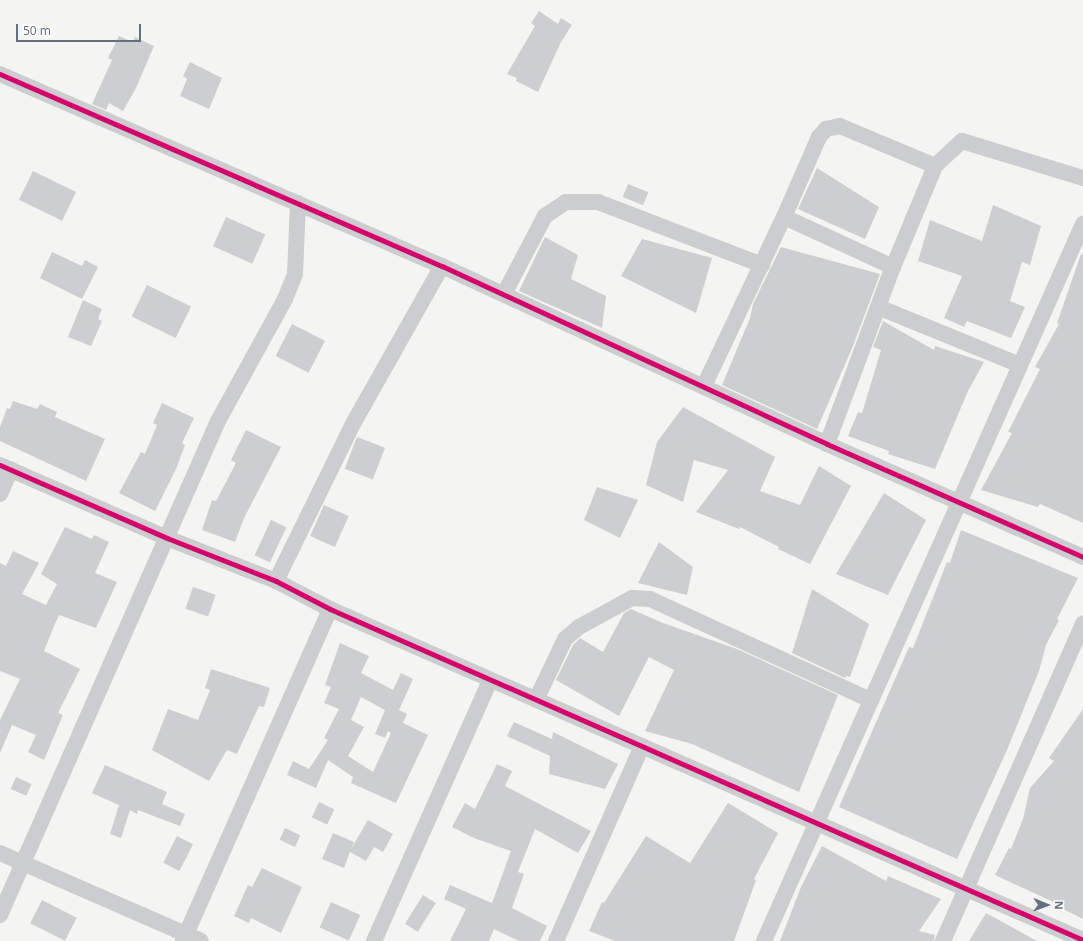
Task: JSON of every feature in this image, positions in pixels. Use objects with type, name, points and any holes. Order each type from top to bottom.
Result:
[{"type":"street","points":[[0,74],[442,266],[827,444],[1083,557]]},
{"type":"street","points":[[704,386],[762,265],[819,137],[826,129],[840,126],[935,166]]},
{"type":"street","points":[[827,444],[893,267],[935,166],[962,141],[1083,178]]},
{"type":"street","points":[[504,294],[545,216],[566,202],[598,202],[762,265]]},
{"type":"street","points":[[0,915],[218,421],[257,354],[292,280],[298,252],[298,203]]},
{"type":"street","points":[[784,217],[893,267]]},
{"type":"street","points":[[764,941],[1083,224]]},
{"type":"street","points":[[276,580],[354,422],[442,266]]},
{"type":"street","points":[[878,307],[1020,365]]},
{"type":"street","points":[[0,494],[6,467],[167,538],[276,580],[330,610],[1083,940]]},
{"type":"street","points":[[536,700],[565,639],[580,627],[632,598],[650,599],[871,700]]},
{"type":"street","points":[[184,938],[330,610]]},
{"type":"street","points":[[943,941],[1083,623]]},
{"type":"street","points":[[374,941],[490,680]]},
{"type":"street","points":[[556,941],[642,746]]},
{"type":"street","points":[[0,853],[184,938],[201,941]]},
{"type":"building","points":[[539,11],[558,24],[561,18],[572,25],[561,42],[538,92],[516,81],[517,78],[507,74],[535,26],[531,23]]},
{"type":"building","points":[[119,36],[133,42],[135,37],[154,46],[136,88],[123,111],[109,103],[106,110],[92,104],[112,60],[108,58]]},
{"type":"building","points":[[190,62],[222,78],[209,109],[180,96],[187,79],[183,76]]},
{"type":"building","points":[[817,168],[879,207],[865,239],[798,209]]},
{"type":"building","points":[[33,171],[76,192],[62,221],[19,200]]},
{"type":"building","points":[[628,184],[648,192],[643,205],[623,197]]},
{"type":"building","points":[[993,205],[1041,226],[1030,265],[1022,262],[1010,301],[1025,307],[1011,338],[967,321],[964,327],[944,318],[962,276],[918,261],[930,220],[982,241]]},
{"type":"building","points":[[226,217],[265,234],[252,264],[213,246]]},
{"type":"building","points":[[545,237],[578,255],[571,279],[606,296],[602,328],[519,291]]},
{"type":"building","points":[[642,239],[712,258],[696,313],[621,276]]},
{"type":"building","points":[[781,247],[880,274],[853,346],[817,429],[722,385],[750,318],[753,304]]},
{"type":"building","points":[[52,252],[82,266],[85,260],[98,267],[82,299],[40,278]]},
{"type":"building","points":[[1081,254],[1083,255],[1083,523],[1040,504],[1038,507],[981,490],[1012,433],[1008,432],[1040,369],[1035,367],[1059,324],[1057,323]]},
{"type":"building","points":[[147,285],[191,306],[176,338],[132,316]]},
{"type":"building","points":[[83,300],[102,309],[98,319],[102,321],[91,346],[68,337]]},
{"type":"building","points":[[883,321],[934,350],[935,346],[984,362],[968,391],[935,469],[888,454],[889,451],[848,436],[858,412],[862,413],[881,350],[873,347]]},
{"type":"building","points":[[292,324],[325,341],[309,373],[276,356]]},
{"type":"building","points":[[13,401],[37,409],[40,404],[57,412],[55,417],[105,439],[86,481],[0,441],[0,427],[7,408],[10,409]]},
{"type":"building","points":[[162,403],[194,418],[182,443],[185,445],[176,469],[155,511],[119,493],[141,452],[145,454],[157,425],[153,423]]},
{"type":"building","points":[[683,407],[775,457],[760,491],[800,505],[819,466],[851,486],[810,564],[778,549],[779,547],[740,527],[739,529],[696,512],[728,470],[694,460],[683,502],[646,485],[657,442]]},
{"type":"building","points":[[246,430],[281,447],[244,518],[235,542],[202,530],[212,500],[216,501],[236,463],[231,460]]},
{"type":"building","points":[[357,437],[385,448],[373,479],[345,469]]},
{"type":"building","points":[[597,487],[638,500],[620,538],[584,520]]},
{"type":"building","points":[[884,493],[926,520],[888,595],[836,574]]},
{"type":"building","points":[[324,505],[349,516],[335,547],[310,536]]},
{"type":"building","points":[[271,520],[286,527],[270,563],[255,555]]},
{"type":"building","points":[[65,527],[92,539],[94,535],[109,542],[95,573],[117,582],[96,628],[59,615],[54,626],[44,651],[80,669],[58,713],[63,715],[44,760],[28,752],[36,735],[12,725],[0,753],[0,720],[20,679],[0,671],[0,563],[6,566],[13,551],[39,563],[22,594],[46,605],[57,584],[41,574]]},
{"type":"building","points":[[961,530],[1078,578],[1057,619],[1059,620],[1046,645],[1039,671],[1007,750],[957,859],[839,807],[909,647],[913,648],[947,562],[950,563]]},
{"type":"building","points":[[659,542],[693,567],[687,595],[638,583]]},
{"type":"building","points":[[193,587],[216,595],[208,617],[186,609]]},
{"type":"building","points":[[812,589],[869,624],[850,677],[846,676],[845,678],[792,653]]},
{"type":"building","points":[[631,609],[663,623],[737,649],[838,695],[799,792],[692,744],[645,731],[674,670],[649,657],[619,716],[556,680],[573,645],[580,638],[603,652],[624,613]]},
{"type":"building","points":[[340,643],[369,656],[361,673],[393,690],[401,673],[413,679],[399,710],[407,714],[403,723],[428,735],[396,803],[351,783],[353,777],[328,760],[316,788],[287,775],[293,761],[309,769],[328,740],[324,738],[339,709],[324,703],[331,687],[325,685]],"holes":[[[361,697],[385,710],[375,734],[385,738],[388,731],[391,733],[373,772],[348,756],[364,727],[351,720]]]},
{"type":"building","points":[[211,669],[270,688],[264,707],[259,706],[237,754],[227,750],[209,781],[152,750],[168,709],[198,720],[210,690],[205,688]]},
{"type":"building","points":[[1083,709],[1083,919],[1061,908],[1062,906],[995,875],[1009,848],[1011,849],[1023,819],[1030,788],[1054,761],[1049,758]]},
{"type":"building","points":[[514,722],[552,739],[553,732],[618,764],[605,789],[549,774],[550,756],[507,736]]},
{"type":"building","points":[[497,764],[512,771],[505,786],[591,831],[578,853],[535,829],[518,872],[524,874],[512,908],[547,926],[540,941],[519,941],[494,929],[489,941],[450,941],[466,909],[444,899],[450,885],[492,903],[511,851],[474,838],[452,827],[465,803],[475,809]]},
{"type":"building","points":[[105,765],[167,792],[162,804],[185,814],[180,826],[138,810],[137,814],[130,810],[121,838],[110,834],[119,805],[92,793]]},
{"type":"building","points":[[16,777],[32,784],[26,796],[11,789]]},
{"type":"building","points":[[319,802],[334,809],[327,825],[312,817]]},
{"type":"building","points":[[728,803],[778,833],[754,879],[756,880],[734,941],[615,941],[589,931],[602,902],[604,903],[646,836],[690,863]]},
{"type":"building","points":[[368,820],[393,834],[383,852],[374,847],[366,861],[350,852],[344,868],[322,859],[333,833],[354,842],[351,849]]},
{"type":"building","points":[[285,828],[300,835],[295,847],[280,840]]},
{"type":"building","points":[[177,836],[193,844],[179,871],[163,863]]},
{"type":"building","points":[[822,846],[886,881],[888,876],[941,899],[919,931],[935,935],[934,941],[780,941],[801,887]]},
{"type":"building","points":[[262,868],[302,887],[281,933],[251,918],[249,923],[234,916],[248,885],[252,887]]},
{"type":"building","points":[[423,895],[436,903],[418,932],[405,924]]},
{"type":"building","points":[[42,900],[77,918],[65,941],[30,923]]},
{"type":"building","points":[[331,902],[360,915],[349,941],[320,928]]},
{"type":"building","points":[[986,913],[1037,941],[969,941]]},
{"type":"cycle path","points":[[0,74],[442,266],[827,444],[1083,557]]},
{"type":"cycle path","points":[[0,465],[167,538],[276,581],[330,609],[1083,940]]}]
